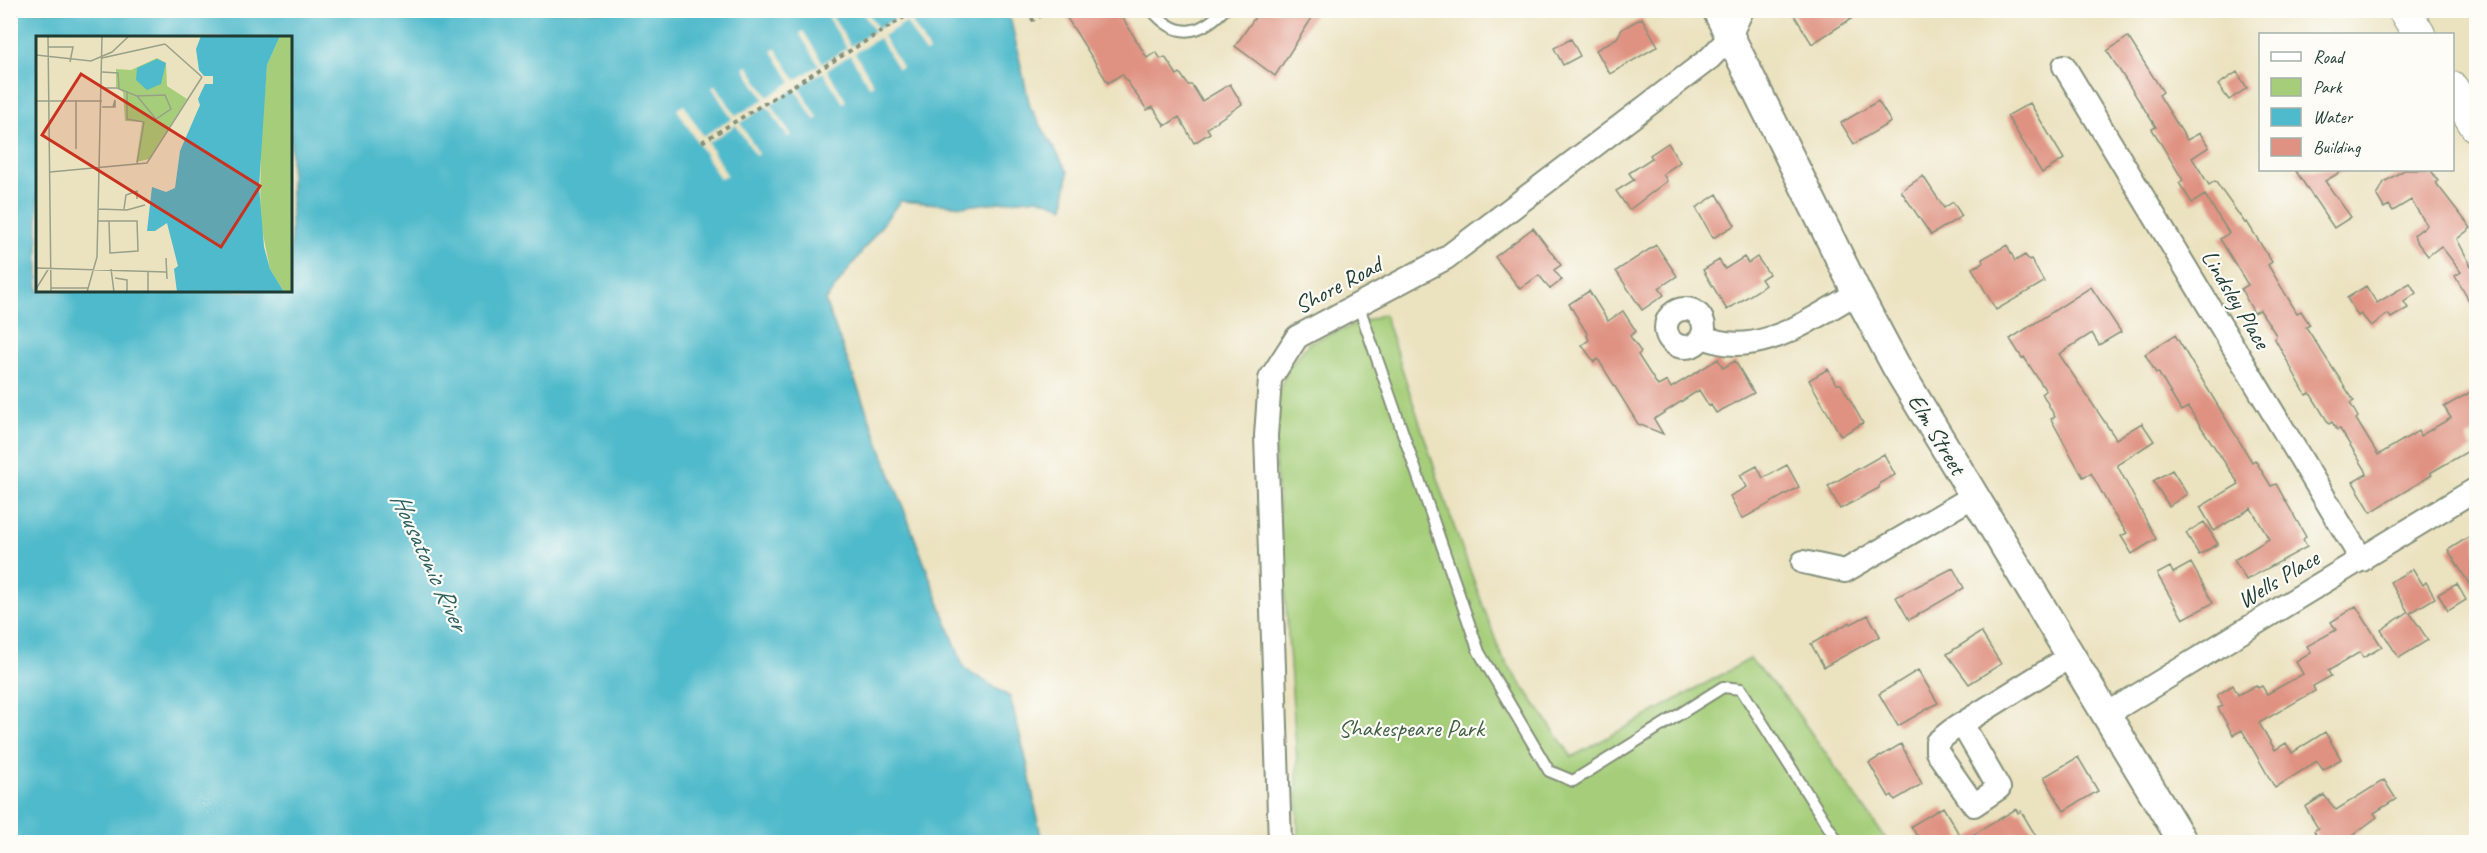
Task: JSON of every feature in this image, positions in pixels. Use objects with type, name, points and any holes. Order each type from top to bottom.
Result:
[{"type":"main road","points":[[2404,10],[2418,33]]},
{"type":"main road","points":[[2454,91],[2476,126]]},
{"type":"street","name":"Elm Street","points":[[1717,10],[1857,293],[1896,366],[2183,843]]},
{"type":"street","name":"Shore Road","points":[[1280,843],[1266,436],[1270,379],[1297,338],[1446,258],[1710,58],[1729,38],[1742,10]]},
{"type":"street","name":"Lindsley Place","points":[[2064,66],[2362,560]]},
{"type":"street","points":[[1702,336],[1724,344],[1747,344],[1798,326],[1857,293]]},
{"type":"street","name":"Wells Place","points":[[2107,714],[2476,489]]},
{"type":"street","points":[[1803,562],[1845,571],[1974,496]]},
{"type":"street","points":[[1962,724],[2072,656]]},
{"type":"lane","points":[[1152,10],[1172,28],[1187,31],[1209,25],[1224,10]]},
{"type":"lane","points":[[1358,304],[1479,652],[1549,771],[1573,781],[1723,687],[1741,689],[1838,843]]},
{"type":"path","points":[[702,142],[916,10]]},
{"type":"path","points":[[1027,10],[1033,20],[1051,10]]},
{"type":"green space","name":"Shakespeare Park","points":[[1384,314],[1452,521],[1501,655],[1572,757],[1750,659],[1788,700],[1888,842],[1298,842],[1297,760],[1273,430],[1277,397],[1288,368],[1310,342]]},
{"type":"water","name":"Housatonic River","points":[[10,11],[1004,11],[1011,21],[1030,107],[1068,172],[1064,207],[1038,198],[965,206],[900,201],[825,301],[964,668],[1010,697],[1027,763],[1042,842],[11,842]]},
{"type":"pier","points":[[862,11],[867,11],[878,29],[901,15],[899,11],[924,11],[910,19],[929,51],[925,53],[906,22],[883,36],[902,67],[898,69],[879,38],[855,53],[874,85],[870,87],[850,55],[827,70],[846,101],[843,103],[823,72],[799,87],[818,118],[815,120],[795,89],[771,104],[791,135],[788,137],[767,106],[740,123],[759,154],[756,156],[736,125],[708,143],[727,175],[720,179],[677,109],[684,105],[703,136],[732,119],[712,87],[716,85],[736,116],[764,99],[744,68],[748,66],[768,97],[791,82],[772,51],[775,48],[796,80],[819,65],[800,34],[803,31],[823,63],[847,48],[828,17],[831,15],[851,46],[874,31]]},
{"type":"building","points":[[1062,10],[1118,10],[1147,58],[1156,52],[1161,59],[1165,57],[1177,75],[1180,73],[1188,85],[1192,85],[1202,101],[1230,84],[1242,104],[1207,128],[1210,133],[1194,143],[1179,117],[1165,126],[1153,107],[1147,110],[1122,74],[1108,83]]},
{"type":"building","points":[[1260,10],[1317,10],[1275,76],[1235,46]]},
{"type":"building","points":[[1791,10],[1865,10],[1812,44]]},
{"type":"building","points":[[1642,18],[1658,46],[1610,74],[1596,50],[1617,38],[1622,29]]},
{"type":"building","points":[[2128,37],[2163,92],[2159,95],[2187,140],[2200,133],[2209,147],[2192,158],[2209,185],[2215,181],[2245,223],[2247,222],[2272,262],[2268,265],[2297,313],[2301,311],[2310,325],[2306,327],[2354,401],[2350,403],[2358,417],[2356,419],[2378,455],[2418,431],[2420,436],[2451,418],[2444,407],[2476,389],[2476,433],[2467,439],[2472,449],[2430,473],[2432,475],[2371,512],[2353,482],[2367,474],[2365,469],[2340,429],[2337,430],[2332,422],[2329,424],[2310,393],[2306,395],[2275,339],[2276,335],[2260,310],[2254,313],[2241,289],[2248,285],[2220,239],[2229,233],[2205,195],[2192,203],[2179,183],[2183,180],[2152,129],[2156,127],[2107,51]]},
{"type":"building","points":[[1571,39],[1580,56],[1563,65],[1554,48]]},
{"type":"building","points":[[2237,72],[2247,88],[2229,100],[2218,85]]},
{"type":"building","points":[[1878,101],[1891,122],[1854,144],[1841,123]]},
{"type":"building","points":[[2030,103],[2064,159],[2042,173],[2007,116]]},
{"type":"building","points":[[1668,143],[1680,162],[1663,174],[1667,181],[1629,210],[1616,191],[1634,180],[1629,173],[1652,158],[1650,155]]},
{"type":"building","points":[[2296,171],[2342,171],[2325,181],[2351,217],[2334,228]]},
{"type":"building","points":[[2402,171],[2432,171],[2438,181],[2436,183],[2471,228],[2457,239],[2471,266],[2476,263],[2476,313],[2455,276],[2461,272],[2441,246],[2428,256],[2416,241],[2414,235],[2427,225],[2411,200],[2393,211],[2389,205],[2384,208],[2377,196],[2384,182]]},
{"type":"building","points":[[1923,176],[1944,208],[1953,202],[1962,216],[1931,235],[1901,191]]},
{"type":"building","points":[[1717,194],[1735,225],[1713,238],[1696,208]]},
{"type":"building","points":[[1533,228],[1561,265],[1554,270],[1562,280],[1550,289],[1539,275],[1520,289],[1495,257]]},
{"type":"building","points":[[1656,245],[1677,276],[1659,288],[1664,295],[1642,310],[1616,271]]},
{"type":"building","points":[[2007,245],[2015,261],[2025,255],[2029,260],[2031,259],[2044,282],[1996,310],[1972,268],[1983,263],[1982,259]]},
{"type":"building","points":[[1744,257],[1748,263],[1757,257],[1769,274],[1761,279],[1765,285],[1727,310],[1703,270],[1719,260],[1725,269]]},
{"type":"building","points":[[2410,283],[2416,293],[2404,302],[2408,308],[2391,318],[2388,314],[2371,326],[2361,314],[2358,316],[2347,298],[2366,286],[2377,303]]},
{"type":"building","points":[[2091,287],[2121,332],[2099,345],[2092,333],[2059,354],[2116,439],[2142,423],[2154,441],[2117,465],[2156,539],[2132,554],[2121,536],[2127,533],[2091,473],[2083,477],[2051,419],[2055,417],[2042,393],[2046,391],[2010,339]]},
{"type":"building","points":[[1589,291],[1608,321],[1623,311],[1636,331],[1630,336],[1641,352],[1638,355],[1658,386],[1667,381],[1671,388],[1718,359],[1723,368],[1735,361],[1754,393],[1716,413],[1699,390],[1654,419],[1663,434],[1638,424],[1598,359],[1594,362],[1582,345],[1589,340],[1588,335],[1569,304]]},
{"type":"building","points":[[2175,335],[2252,462],[2255,460],[2271,486],[2276,484],[2306,537],[2303,539],[2307,547],[2246,580],[2234,560],[2269,539],[2251,508],[2214,531],[2200,507],[2239,484],[2188,407],[2181,411],[2145,354]]},
{"type":"building","points":[[1828,369],[1836,384],[1841,384],[1863,423],[1841,436],[1809,380]]},
{"type":"building","points":[[1884,454],[1895,475],[1880,483],[1879,488],[1840,509],[1828,486]]},
{"type":"building","points":[[1787,465],[1799,487],[1742,519],[1730,496],[1747,487],[1740,475],[1757,466],[1763,478]]},
{"type":"building","points":[[2172,470],[2187,494],[2169,506],[2153,481]]},
{"type":"building","points":[[2204,522],[2218,544],[2199,555],[2186,533]]},
{"type":"building","points":[[2476,532],[2476,595],[2448,550]]},
{"type":"building","points":[[2191,563],[2213,603],[2183,619],[2157,574],[2170,567],[2173,573]]},
{"type":"building","points":[[1953,568],[1964,588],[1909,620],[1896,597]]},
{"type":"building","points":[[2413,569],[2423,585],[2426,582],[2435,598],[2410,613],[2428,640],[2399,658],[2381,630],[2408,612],[2390,582]]},
{"type":"building","points":[[2457,584],[2466,600],[2448,611],[2438,594]]},
{"type":"building","points":[[2356,606],[2382,647],[2363,658],[2360,652],[2328,671],[2331,676],[2313,686],[2315,691],[2259,723],[2275,750],[2286,743],[2292,753],[2325,732],[2341,759],[2323,770],[2317,761],[2275,788],[2242,730],[2233,735],[2218,708],[2223,706],[2217,695],[2233,685],[2238,695],[2256,685],[2258,688],[2262,686],[2267,694],[2303,674],[2296,662],[2311,653],[2307,646],[2336,630],[2331,622]]},
{"type":"building","points":[[1868,615],[1880,636],[1824,667],[1811,644],[1850,622],[1851,624]]},
{"type":"building","points":[[1981,632],[2001,664],[1969,684],[1947,654]]},
{"type":"building","points":[[1918,670],[1938,703],[1898,726],[1879,694]]},
{"type":"building","points":[[1901,744],[1922,784],[1895,800],[1892,795],[1889,797],[1869,763]]},
{"type":"building","points":[[2078,757],[2098,791],[2064,811],[2044,777]]},
{"type":"building","points":[[2384,780],[2396,799],[2374,813],[2377,817],[2342,843],[2321,843],[2314,831],[2318,828],[2305,807],[2324,795],[2336,810]]},
{"type":"building","points":[[1943,807],[1963,841],[2016,809],[2018,813],[2021,811],[2040,843],[1921,843],[1911,826]]}]
